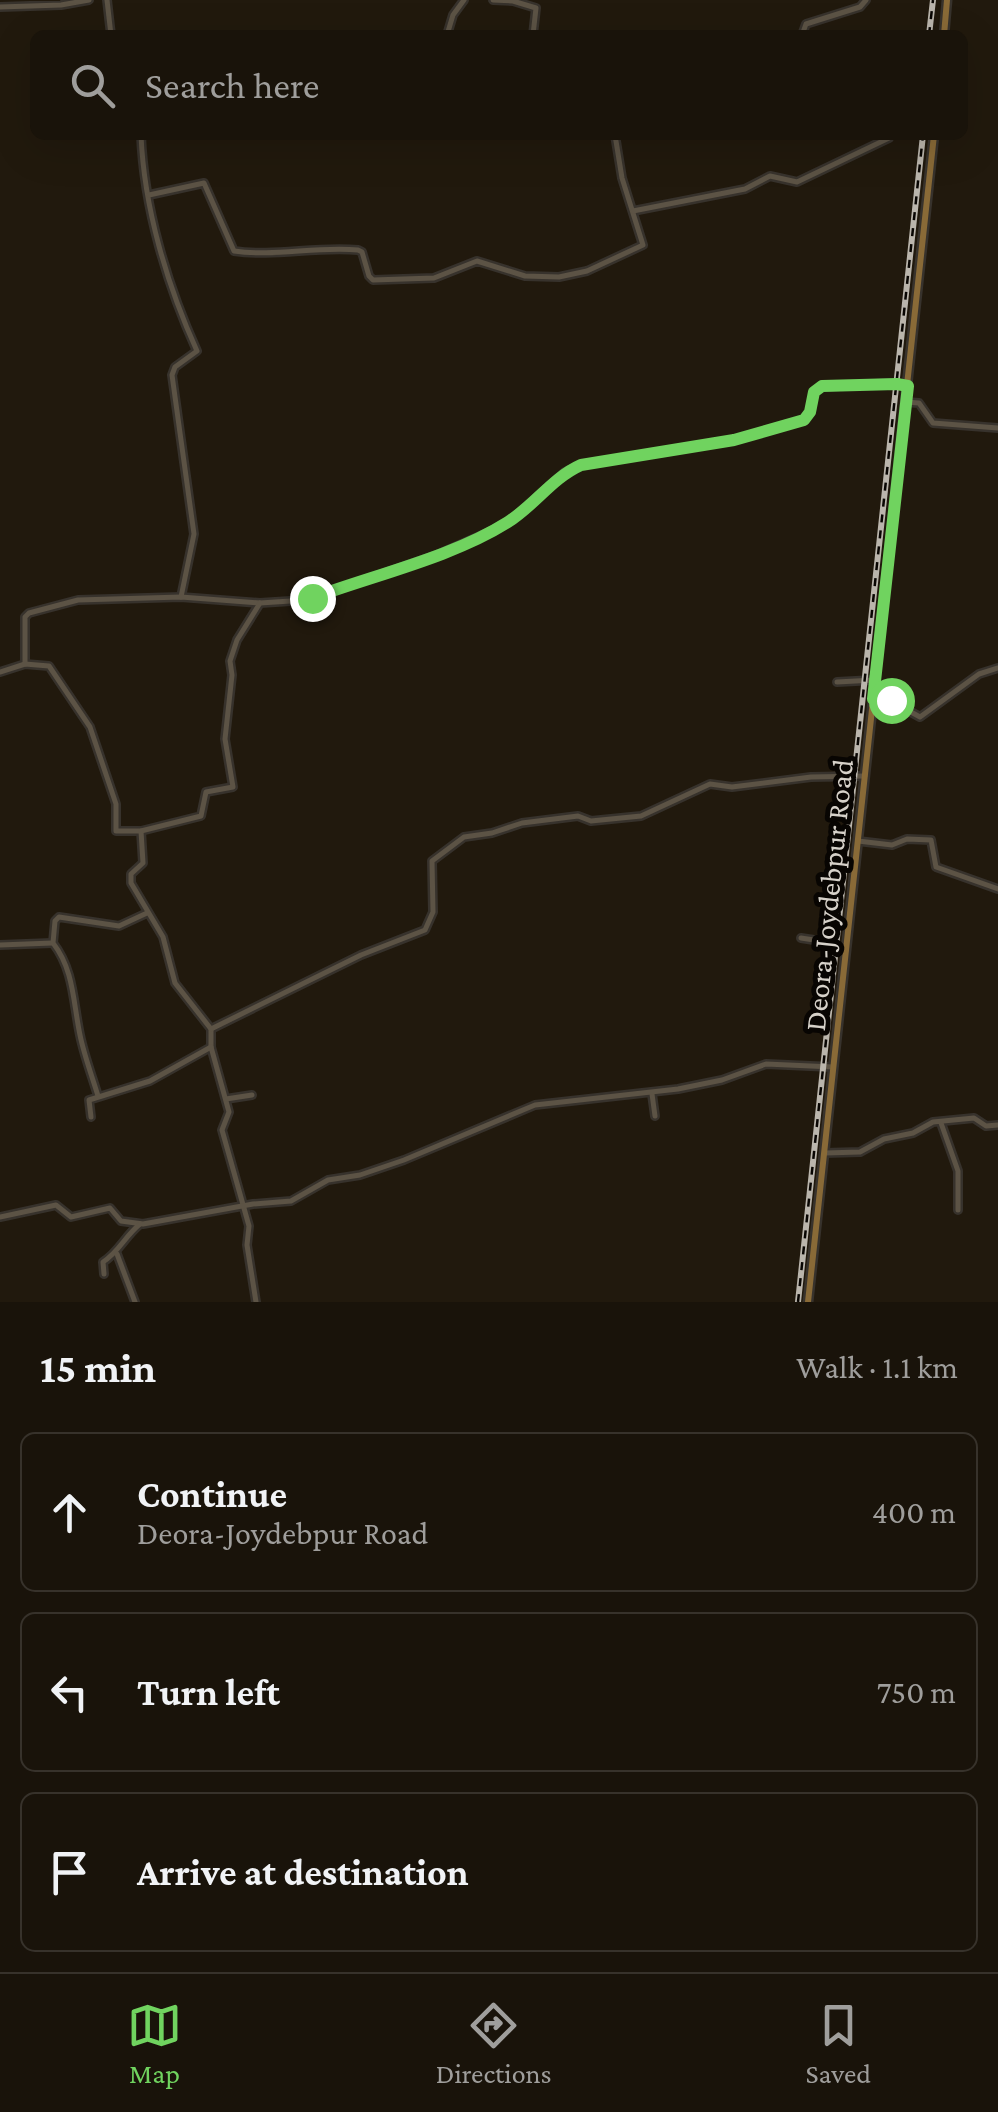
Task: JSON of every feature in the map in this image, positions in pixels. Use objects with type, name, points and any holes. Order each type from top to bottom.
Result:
[{"type":"street","points":[[0,6],[61,5],[89,0]]},
{"type":"street","points":[[107,0],[110,30]]},
{"type":"street","points":[[448,30],[464,0]]},
{"type":"street","points":[[493,0],[513,0],[536,8],[534,30]]},
{"type":"street","points":[[804,30],[806,24],[860,7],[866,0]]},
{"type":"street","points":[[944,30],[947,0]]},
{"type":"street","points":[[142,140],[149,195],[181,314],[197,350],[175,367],[172,375],[194,534],[181,597]]},
{"type":"street","points":[[149,195],[204,183],[234,252],[358,250],[363,254],[370,278],[392,281],[434,278],[477,261],[537,278],[587,271],[643,244],[622,178],[616,140]]},
{"type":"street","points":[[633,211],[745,189],[770,176],[797,182],[885,140]]},
{"type":"street","name":"Deora-Joydebpur Road","points":[[808,1302],[933,140]]},
{"type":"street","points":[[26,664],[28,614],[78,600],[181,597],[260,602],[312,598],[434,556],[510,521],[565,472],[581,465],[734,440],[804,420],[814,392],[822,386],[908,386]]},
{"type":"street","points":[[906,402],[919,402],[934,423],[998,428]]},
{"type":"street","points":[[0,672],[26,664],[49,666],[90,727],[116,804],[114,828],[141,831],[200,816],[206,792],[233,787],[225,739],[231,659],[237,640],[260,602]]},
{"type":"street","points":[[873,699],[891,700],[920,717],[979,674],[998,668]]},
{"type":"street","points":[[837,682],[875,680]]},
{"type":"street","points":[[210,1029],[362,955],[425,930],[433,912],[432,861],[464,837],[522,823],[578,816],[591,821],[641,816],[710,784],[732,787],[825,776],[865,776]]},
{"type":"street","points":[[141,831],[142,864],[130,874],[130,879],[163,937],[175,983],[210,1029],[210,1048],[228,1112],[222,1130],[245,1208],[256,1302]]},
{"type":"street","points":[[858,840],[892,845],[904,840],[931,840],[936,867],[998,889]]},
{"type":"street","points":[[98,1096],[80,1038],[71,980],[63,956],[53,943],[54,922],[59,917],[119,926],[148,912]]},
{"type":"street","points":[[801,938],[827,942],[846,952]]},
{"type":"street","points":[[0,945],[53,943]]},
{"type":"street","points":[[91,1117],[88,1102],[98,1096],[150,1081],[210,1048]]},
{"type":"street","points":[[0,1216],[54,1205],[70,1217],[110,1208],[121,1221],[140,1224],[291,1201],[328,1180],[404,1160],[534,1104],[652,1094],[722,1080],[766,1064],[834,1066]]},
{"type":"street","points":[[652,1094],[655,1116]]},
{"type":"street","points":[[226,1099],[252,1095]]},
{"type":"street","points":[[825,1153],[860,1152],[886,1138],[908,1135],[928,1123],[974,1118],[988,1126],[998,1125]]},
{"type":"street","points":[[941,1123],[958,1171],[958,1210]]},
{"type":"street","points":[[104,1274],[103,1262],[117,1254],[125,1237],[140,1224]]},
{"type":"street","points":[[117,1254],[135,1302]]},
{"type":"railway","points":[[930,30],[933,0]]},
{"type":"railway","points":[[798,1302],[922,140]]},
{"type":"route","points":[[312,598],[434,556],[489,532],[510,521],[565,472],[581,465],[734,440],[804,420],[814,392],[822,386],[897,384],[908,386],[873,699],[891,700]]}]
